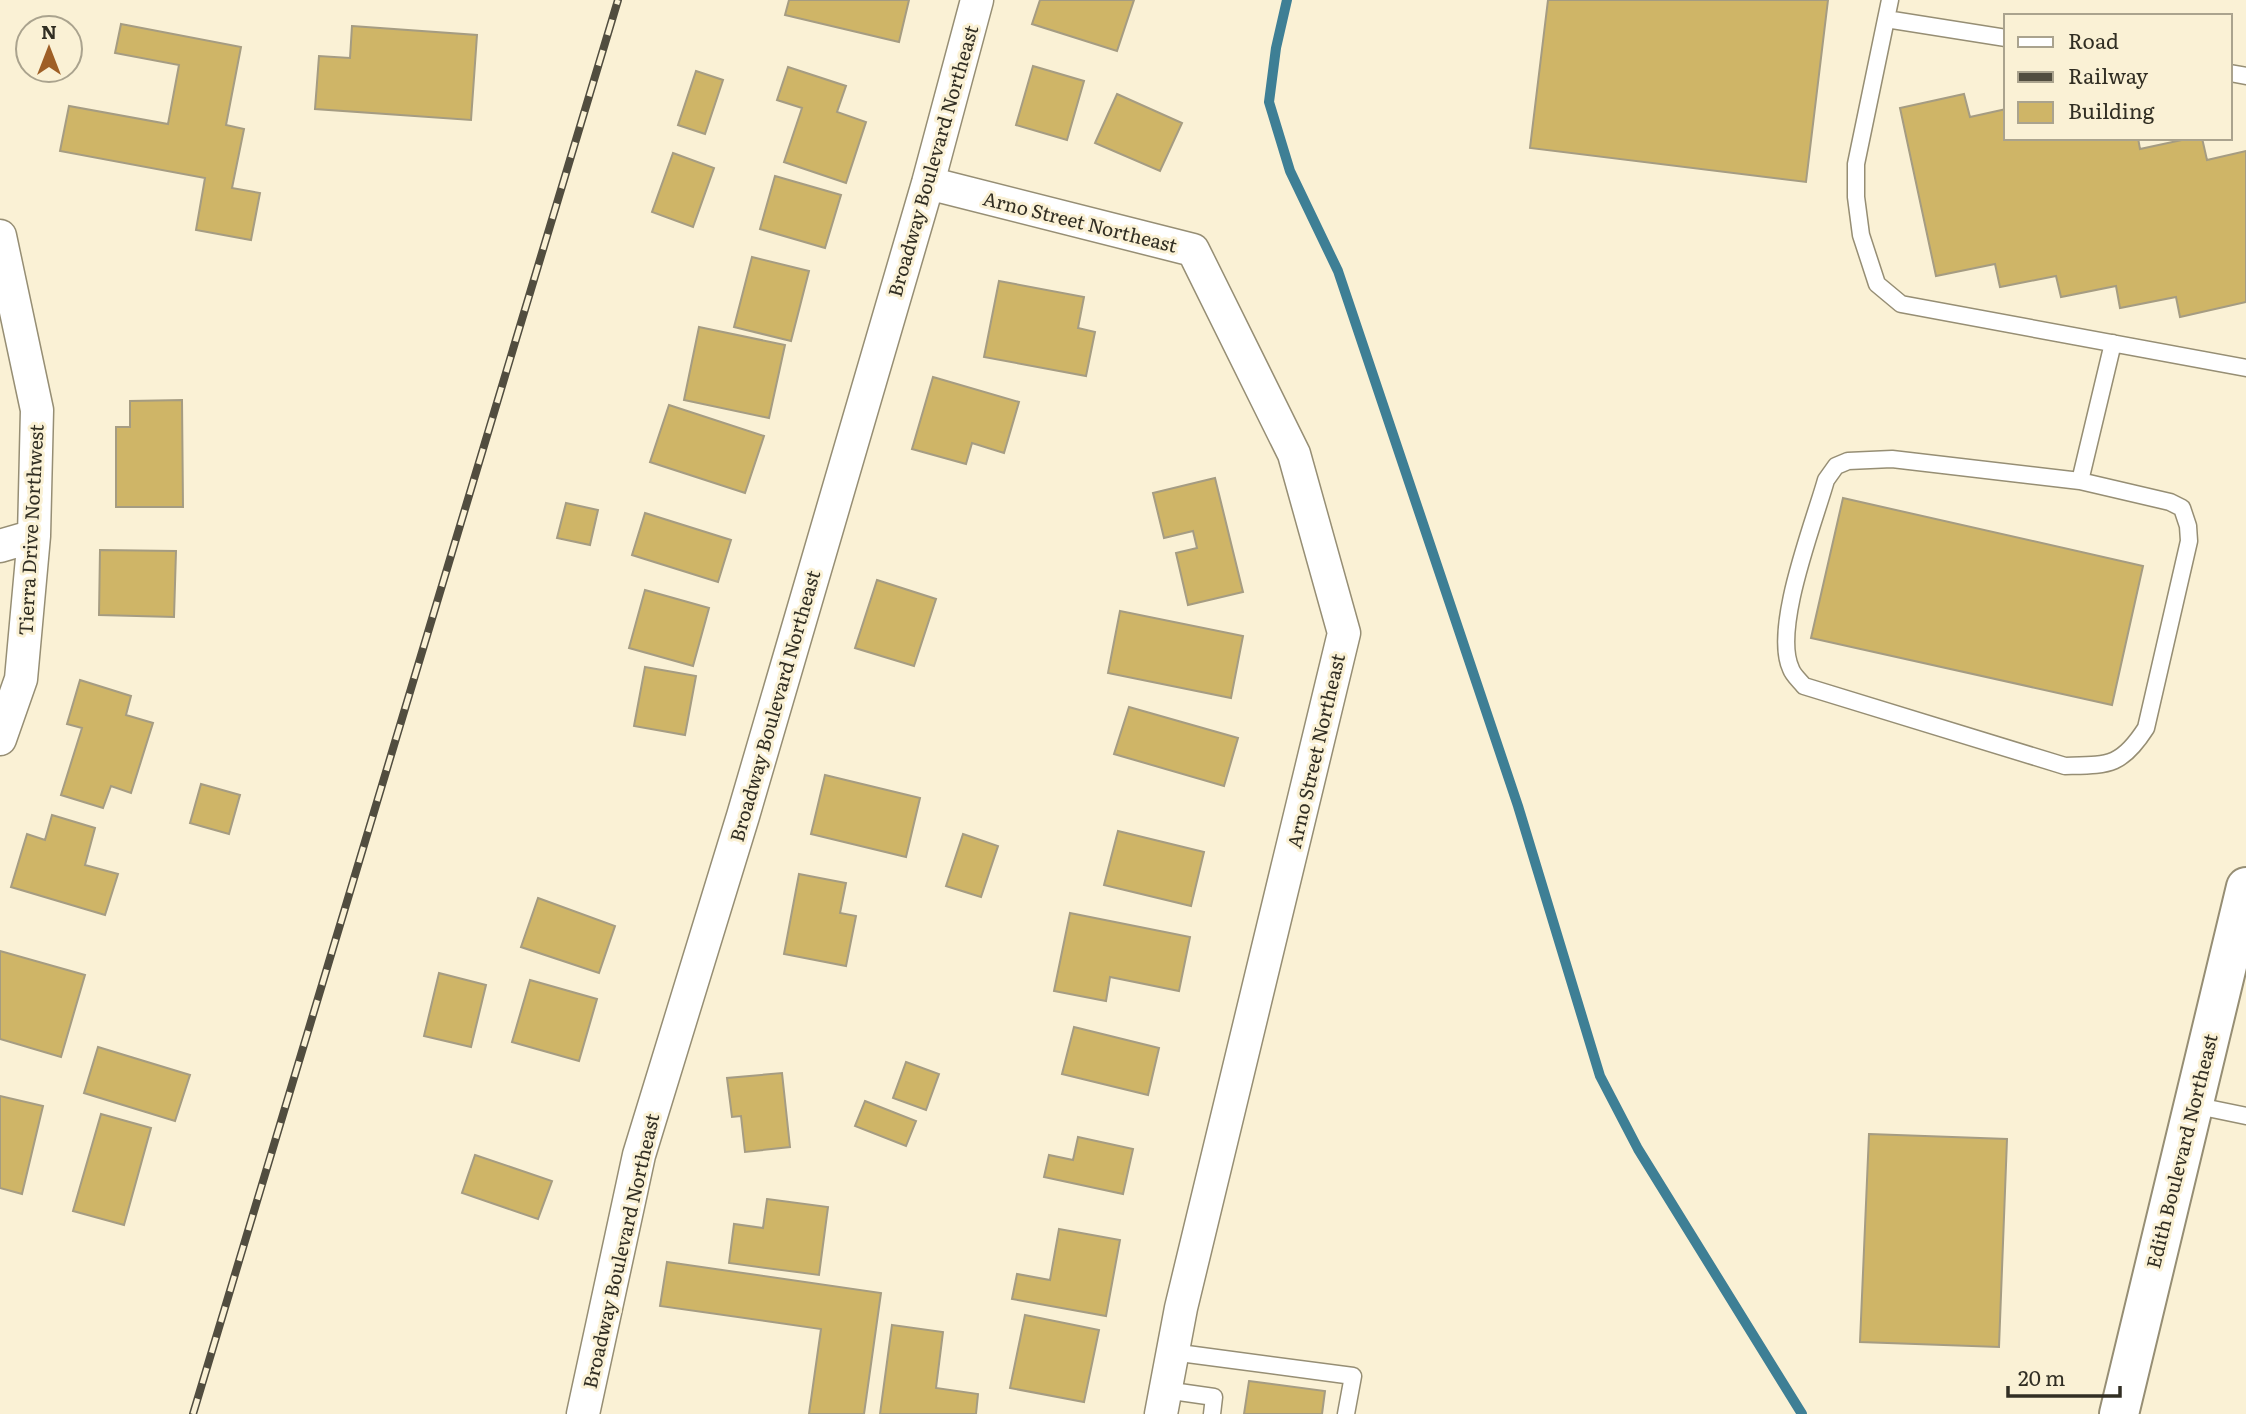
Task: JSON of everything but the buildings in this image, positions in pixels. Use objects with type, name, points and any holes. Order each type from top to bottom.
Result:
[{"type":"street","name":"Broadway Boulevard Northeast","points":[[583,1414],[639,1155],[743,816],[928,183],[977,0]]},
{"type":"street","name":"Arno Street Northeast","points":[[928,183],[1192,250],[1294,454],[1345,633],[1181,1308],[1163,1402]]},
{"type":"street","name":"Tierra Drive Northwest","points":[[0,236],[37,410],[34,536],[21,679],[0,739]]},
{"type":"street","points":[[0,546],[34,536]]},
{"type":"street","name":"Edith Boulevard Northeast","points":[[2119,1414],[2246,887]]},
{"type":"lane","points":[[1890,0],[1856,164],[1856,197],[1861,235],[1877,284],[1901,304],[2246,368]]},
{"type":"lane","points":[[1886,19],[2004,38]]},
{"type":"lane","points":[[2080,481],[2113,343]]},
{"type":"lane","points":[[1892,459],[2080,481],[2170,502],[2182,509],[2188,526],[2189,541],[2146,728],[2133,748],[2108,765],[2065,766],[1804,686],[1791,669],[1786,644],[1788,610],[1826,480],[1836,466],[1848,461],[1892,459]]},
{"type":"lane","points":[[2193,1105],[2246,1116]]},
{"type":"lane","points":[[1172,1352],[1353,1376],[1346,1414]]},
{"type":"lane","points":[[1163,1402],[1214,1397],[1212,1414]]},
{"type":"waterway","points":[[1287,0],[1276,48],[1269,102],[1290,171],[1338,271],[1518,806],[1600,1076],[1638,1149],[1802,1414]]},
{"type":"railway","points":[[193,1414],[618,0]]}]
